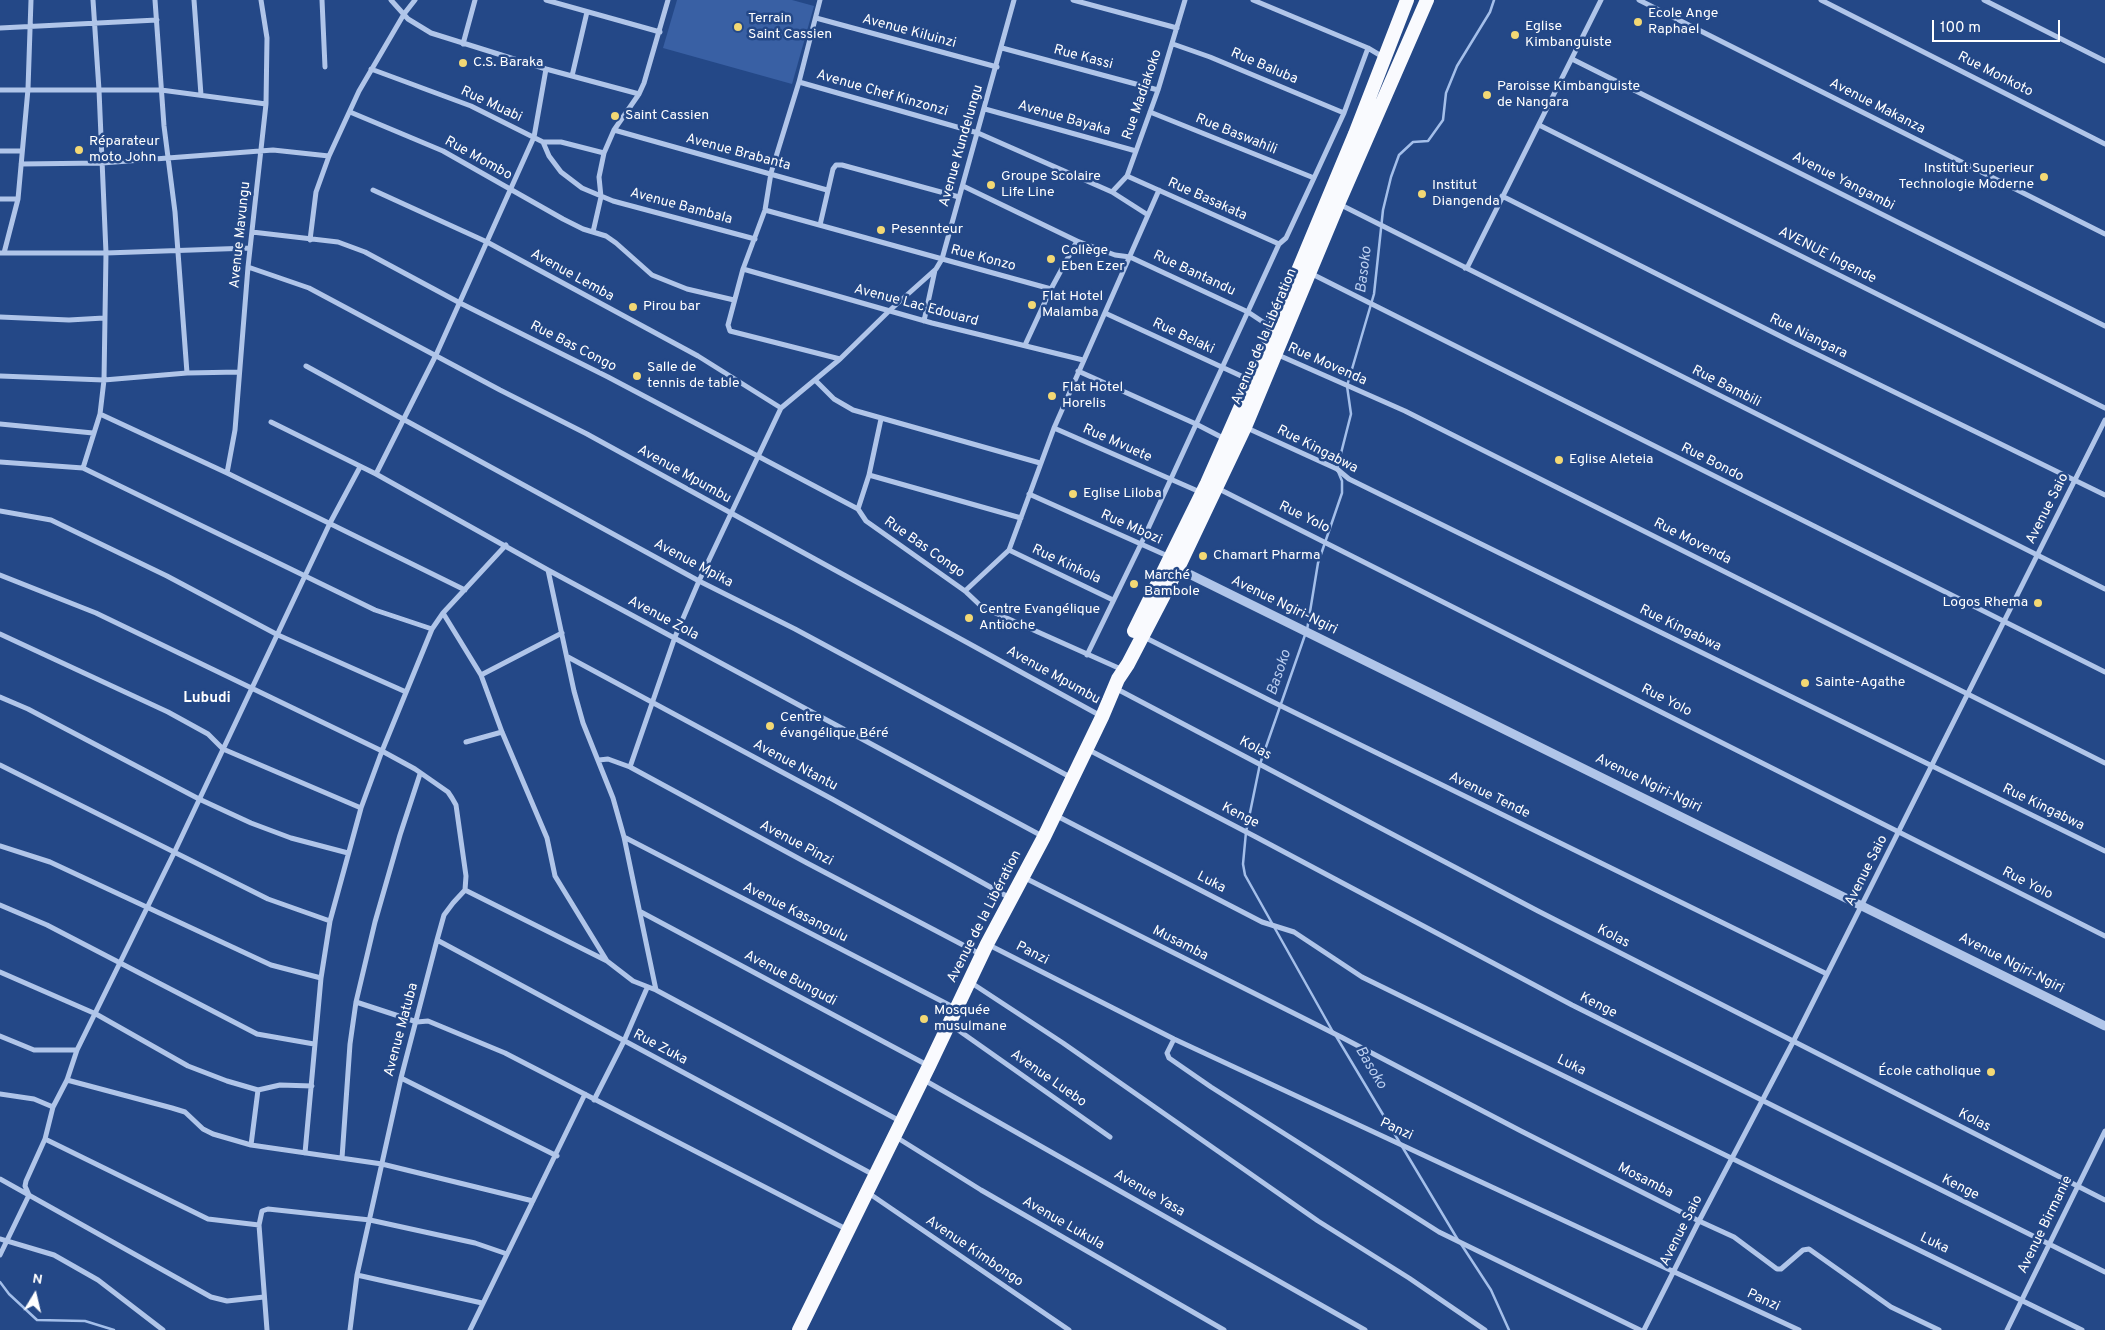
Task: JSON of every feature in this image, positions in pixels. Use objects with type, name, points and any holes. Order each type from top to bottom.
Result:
[{"type":"highway","name":"Avenue de la Libération","points":[[799,1330],[985,949],[1044,837],[1102,717],[1119,677],[1134,632],[1216,488],[1245,427],[1270,352],[1274,329],[1358,127],[1407,0]]},
{"type":"highway","name":"Avenue de la Libération","points":[[1119,677],[1142,635],[1252,381],[1270,352],[1309,273],[1427,0]]},
{"type":"street","points":[[31,0],[28,89],[18,199],[2,253],[106,253],[250,248]]},
{"type":"street","points":[[83,468],[100,414],[104,380],[106,253],[93,0]]},
{"type":"street","points":[[155,0],[167,158],[175,212],[186,373]]},
{"type":"street","points":[[194,0],[201,95]]},
{"type":"street","name":"Avenue Mavungu","points":[[227,473],[235,430],[248,267],[266,104],[267,38],[262,0]]},
{"type":"street","points":[[322,0],[325,66]]},
{"type":"street","points":[[391,0],[404,14],[431,34],[546,69],[639,94]]},
{"type":"street","points":[[310,240],[316,192],[329,156],[371,69],[404,14],[415,0]]},
{"type":"street","points":[[463,44],[475,0]]},
{"type":"street","points":[[546,0],[660,32]]},
{"type":"street","points":[[593,232],[601,197],[599,177],[604,153],[614,130],[639,94],[660,32],[668,0]]},
{"type":"street","points":[[820,0],[771,173],[765,210],[743,269],[728,325],[730,331],[840,360]]},
{"type":"street","name":"Avenue Kundelungu","points":[[781,408],[840,360],[889,311],[936,269],[942,259],[1014,0]]},
{"type":"street","points":[[1073,0],[1177,28]]},
{"type":"street","name":"Rue Madiakoko","points":[[1112,192],[1126,176],[1136,151],[1173,44],[1185,0]]},
{"type":"street","points":[[1253,0],[1368,48],[1384,57]]},
{"type":"street","points":[[1465,268],[1468,266],[1602,0]]},
{"type":"street","name":"Avenue Makanza","points":[[1639,0],[2105,234]]},
{"type":"street","name":"Rue Monkoto","points":[[1821,0],[2105,144]]},
{"type":"street","points":[[1984,0],[2105,61]]},
{"type":"street","points":[[572,76],[587,12]]},
{"type":"street","name":"Avenue Kiluinzi","points":[[816,18],[996,67]]},
{"type":"street","points":[[0,28],[157,20]]},
{"type":"street","name":"Rue Baluba","points":[[1173,44],[1210,57],[1344,113]]},
{"type":"street","name":"Rue Kassi","points":[[1002,48],[1158,90]]},
{"type":"street","points":[[1087,655],[1141,544],[1280,244],[1286,238],[1314,178],[1344,113],[1368,48]]},
{"type":"street","name":"Avenue Yangambi","points":[[1572,59],[2105,326]]},
{"type":"street","name":"Rue Muabi","points":[[371,69],[471,106],[544,142],[560,142],[604,153]]},
{"type":"street","points":[[376,474],[436,355],[534,138],[546,69]]},
{"type":"street","name":"Avenue Chef Kinzonzi","points":[[798,82],[978,133],[1112,192],[1148,215]]},
{"type":"street","points":[[0,90],[161,90],[266,104]]},
{"type":"street","name":"Avenue Bayaka","points":[[985,109],[1136,151]]},
{"type":"street","name":"Rue Mombo","points":[[350,112],[443,151],[563,219],[606,236],[652,275],[686,289],[734,300]]},
{"type":"street","name":"Rue Baswahili","points":[[1150,112],[1314,178]]},
{"type":"street","name":"AVENUE Ingende","points":[[1538,125],[2105,408]]},
{"type":"street","name":"Avenue Brabanta","points":[[614,130],[827,190]]},
{"type":"street","name":"Avenue Bambala","points":[[544,142],[549,156],[561,172],[582,188],[601,197],[755,239]]},
{"type":"street","points":[[21,164],[102,163],[261,150],[329,156]]},
{"type":"street","points":[[0,151],[22,151]]},
{"type":"street","points":[[820,225],[827,190],[836,165],[842,165],[959,197]]},
{"type":"street","name":"Rue Basakata","points":[[1126,176],[1280,244]]},
{"type":"street","name":"Rue Bantandu","points":[[963,186],[1077,241],[1115,255],[1130,257],[1248,312],[1274,329]]},
{"type":"street","name":"Avenue Lemba","points":[[372,190],[487,242],[698,356],[781,408]]},
{"type":"street","points":[[965,592],[1009,550],[1054,428],[1159,190]]},
{"type":"street","name":"Rue Niangara","points":[[1502,196],[2105,495]]},
{"type":"street","points":[[0,199],[18,199]]},
{"type":"street","name":"Rue Bambili","points":[[1338,204],[2105,589]]},
{"type":"street","name":"Rue Konzo","points":[[765,210],[1052,289]]},
{"type":"street","name":"Rue Bas Congo","points":[[252,232],[338,242],[366,252],[460,303],[608,377],[858,509],[866,521],[965,592],[982,607],[1087,655]]},
{"type":"street","points":[[1025,345],[1077,241]]},
{"type":"street","name":"Avenue Mpumbu","points":[[248,267],[309,288],[587,434],[1102,717]]},
{"type":"street","name":"Avenue Lac Edouard","points":[[743,269],[924,321],[1083,360]]},
{"type":"street","points":[[924,321],[936,269]]},
{"type":"street","name":"Rue Bondo","points":[[1309,273],[2105,672]]},
{"type":"street","name":"Rue Belaki","points":[[1105,313],[1252,381]]},
{"type":"street","points":[[0,317],[69,320],[104,318]]},
{"type":"street","name":"Rue Movenda","points":[[1270,352],[1414,415],[2105,763]]},
{"type":"street","name":"Avenue Mpika","points":[[306,366],[700,580],[1072,778]]},
{"type":"street","points":[[0,376],[104,380],[186,373],[239,372]]},
{"type":"street","points":[[1078,372],[1226,439]]},
{"type":"street","points":[[815,380],[834,399],[853,410],[1040,462]]},
{"type":"street","points":[[630,767],[675,638],[757,456],[781,408]]},
{"type":"street","points":[[100,414],[227,473],[465,590]]},
{"type":"street","points":[[858,509],[869,474],[881,419]]},
{"type":"street","name":"Avenue Saio","points":[[1644,1330],[1863,905],[2105,420]]},
{"type":"street","name":"Avenue Zola","points":[[271,422],[376,474],[548,570],[1044,837]]},
{"type":"street","points":[[0,424],[93,433]]},
{"type":"street","name":"Rue Kingabwa","points":[[1245,427],[1337,469],[1349,479],[2105,852]]},
{"type":"street","name":"Rue Mvuete","points":[[1054,428],[1170,481],[1202,493]]},
{"type":"street","points":[[0,462],[83,468],[375,610],[432,629]]},
{"type":"street","points":[[29,1195],[25,1186],[26,1181],[45,1139],[53,1107],[67,1080],[76,1050],[96,1014],[174,853],[330,523],[360,467]]},
{"type":"street","points":[[869,474],[1021,518]]},
{"type":"street","name":"Rue Yolo","points":[[1216,488],[2105,936]]},
{"type":"street","name":"Rue Mbozi","points":[[1029,494],[1141,544],[1172,563]]},
{"type":"street","points":[[0,511],[50,520],[167,576],[278,635],[406,692]]},
{"type":"street","points":[[304,1153],[321,978],[330,921],[361,808],[432,629],[443,613],[506,545]]},
{"type":"street","name":"Rue Kinkola","points":[[1009,550],[1113,600]]},
{"type":"street","name":"Avenue Ngiri-Ngiri","points":[[1172,563],[1316,637],[1863,905],[2105,1026]]},
{"type":"street","points":[[548,570],[583,723],[613,798],[624,837],[656,990]]},
{"type":"street","points":[[0,575],[96,612],[408,765],[448,792],[456,805],[466,876],[465,890],[607,961],[633,981],[656,990],[900,1122]]},
{"type":"street","points":[[443,613],[481,675],[502,732],[547,838],[555,876],[607,961]]},
{"type":"street","points":[[481,675],[562,633]]},
{"type":"street","points":[[0,634],[168,712],[208,734],[223,749],[361,808]]},
{"type":"street","name":"Avenue Tende","points":[[1142,635],[1291,711],[1827,974]]},
{"type":"street","name":"Kolas","points":[[1087,655],[1252,760],[1793,1042],[2105,1200]]},
{"type":"street","name":"Avenue Ntantu","points":[[568,657],[832,799],[1010,899]]},
{"type":"street","points":[[0,698],[28,709],[199,799],[251,823],[291,838],[348,853]]},
{"type":"street","points":[[466,742],[502,732]]},
{"type":"street","name":"Kenge","points":[[1086,749],[1572,1005],[2105,1272]]},
{"type":"street","name":"Avenue Pinzi","points":[[599,760],[608,759],[630,767],[807,863],[985,949]]},
{"type":"street","points":[[0,766],[268,898],[330,921]]},
{"type":"street","points":[[342,1158],[350,1044],[356,1002],[375,922],[420,774]]},
{"type":"street","name":"Luka","points":[[1054,815],[1262,922],[1294,932],[1362,977],[2082,1330]]},
{"type":"street","name":"Avenue Kasangulu","points":[[624,837],[956,1009]]},
{"type":"street","points":[[0,846],[50,862],[270,965],[321,978]]},
{"type":"street","name":"Musamba","points":[[1023,876],[1327,1030]]},
{"type":"street","name":"Avenue Matuba","points":[[350,1330],[358,1275],[382,1164],[401,1078],[417,1022],[436,940],[444,916],[465,890]]},
{"type":"street","points":[[0,905],[47,925],[257,1034],[314,1044]]},
{"type":"street","name":"Avenue Bungudi","points":[[641,912],[929,1066]]},
{"type":"street","name":"Rue Zuka","points":[[436,940],[874,1175]]},
{"type":"street","name":"Panzi","points":[[985,949],[1799,1330]]},
{"type":"street","points":[[0,972],[96,1014],[188,1066],[227,1081],[258,1090],[280,1085],[312,1086]]},
{"type":"street","points":[[970,982],[1063,1043],[1318,1221],[1409,1278],[1485,1330]]},
{"type":"street","points":[[594,1100],[624,1041],[647,988]]},
{"type":"street","points":[[356,1002],[417,1022],[428,1021],[466,1035],[585,1094],[848,1230]]},
{"type":"street","name":"Avenue Luebo","points":[[948,1024],[1110,1137]]},
{"type":"street","name":"Mosamba","points":[[1327,1030],[1699,1221],[1734,1236],[1779,1270],[1803,1250],[1809,1249],[1892,1307],[1939,1330]]},
{"type":"street","points":[[0,1036],[34,1050],[76,1050]]},
{"type":"street","points":[[1174,1038],[1168,1053],[1169,1058],[1439,1232],[1640,1330]]},
{"type":"street","points":[[401,1078],[556,1156]]},
{"type":"street","name":"Avenue Yasa","points":[[922,1079],[1365,1330]]},
{"type":"street","points":[[67,1080],[186,1112],[203,1129],[213,1134],[251,1145],[382,1164],[534,1201]]},
{"type":"street","points":[[251,1145],[258,1090]]},
{"type":"street","points":[[0,1094],[34,1099],[53,1107]]},
{"type":"street","points":[[470,1330],[585,1094]]},
{"type":"street","name":"Avenue Birmanie","points":[[2008,1330],[2105,1131]]},
{"type":"street","name":"Avenue Lukula","points":[[894,1135],[982,1190],[1224,1330]]},
{"type":"street","points":[[45,1139],[208,1218],[259,1225]]},
{"type":"street","points":[[0,1179],[211,1298],[227,1301],[264,1297]]},
{"type":"street","name":"Avenue Kimbongo","points":[[867,1192],[1065,1329]]},
{"type":"street","points":[[0,1255],[29,1195]]},
{"type":"street","points":[[267,1330],[259,1225],[262,1211],[268,1209],[370,1220],[466,1241],[507,1254]]},
{"type":"street","points":[[0,1239],[6,1242],[29,1246],[54,1255],[98,1280],[163,1330]]},
{"type":"street","points":[[358,1275],[482,1303]]},
{"type":"shaded area","name":"Terrain Saint Cassien","points":[[677,0],[792,0],[814,6],[792,84],[663,48]]},
{"type":"waterway","name":"Basoko","points":[[1307,630],[1318,563],[1342,493],[1342,481],[1337,469],[1351,414],[1347,386],[1374,294],[1383,210],[1391,177],[1399,155],[1413,142],[1428,141],[1443,120],[1446,93],[1457,66],[1490,12],[1494,0]]},
{"type":"waterway","name":"Basoko","points":[[1305,635],[1260,764],[1246,832],[1243,864],[1245,875],[1333,1032]]},
{"type":"waterway","name":"Basoko","points":[[1336,1036],[1458,1240]]},
{"type":"waterway","name":"Basoko","points":[[1461,1244],[1491,1290],[1509,1330]]},
{"type":"waterway","points":[[0,1282],[9,1294],[37,1320],[85,1321],[114,1330]]},
{"type":"place","name":"Ecole Ange Raphael","points":[[1638,22]]},
{"type":"place","name":"Terrain Saint Cassien","points":[[738,27]]},
{"type":"place","name":"Eglise Kimbanguiste","points":[[1515,35]]},
{"type":"place","name":"C.S. Baraka","points":[[463,63]]},
{"type":"place","name":"Paroisse Kimbanguiste de Nangara","points":[[1487,95]]},
{"type":"place","name":"Saint Cassien","points":[[615,116]]},
{"type":"place","name":"Réparateur moto John","points":[[79,150]]},
{"type":"place","name":"Institut Superieur Technologie Moderne","points":[[2044,177]]},
{"type":"place","name":"Groupe Scolaire Life Line","points":[[991,185]]},
{"type":"place","name":"Institut Diangenda","points":[[1422,194]]},
{"type":"place","name":"Pesennteur","points":[[881,230]]},
{"type":"place","name":"Collège Eben Ezer","points":[[1051,259]]},
{"type":"place","name":"Flat Hotel Malamba","points":[[1032,305]]},
{"type":"place","name":"Pirou bar","points":[[633,307]]},
{"type":"place","name":"Salle de tennis de table","points":[[637,376]]},
{"type":"place","name":"Flat Hotel Horelis","points":[[1052,396]]},
{"type":"place","name":"Eglise Aleteia","points":[[1559,460]]},
{"type":"place","name":"Eglise Liloba","points":[[1073,494]]},
{"type":"place","name":"Chamart Pharma","points":[[1203,556]]},
{"type":"place","name":"Marché Bambole","points":[[1134,584]]},
{"type":"place","name":"Logos Rhema","points":[[2038,603]]},
{"type":"place","name":"Centre Evangélique Antioche","points":[[969,618]]},
{"type":"place","name":"Sainte-Agathe","points":[[1805,683]]},
{"type":"place","name":"Centre évangélique Béré","points":[[770,726]]},
{"type":"place","name":"Mosquée musulmane","points":[[924,1019]]},
{"type":"place","name":"École catholique","points":[[1991,1072]]},
{"type":"district","name":"Lubudi","points":[[207,699]]}]
